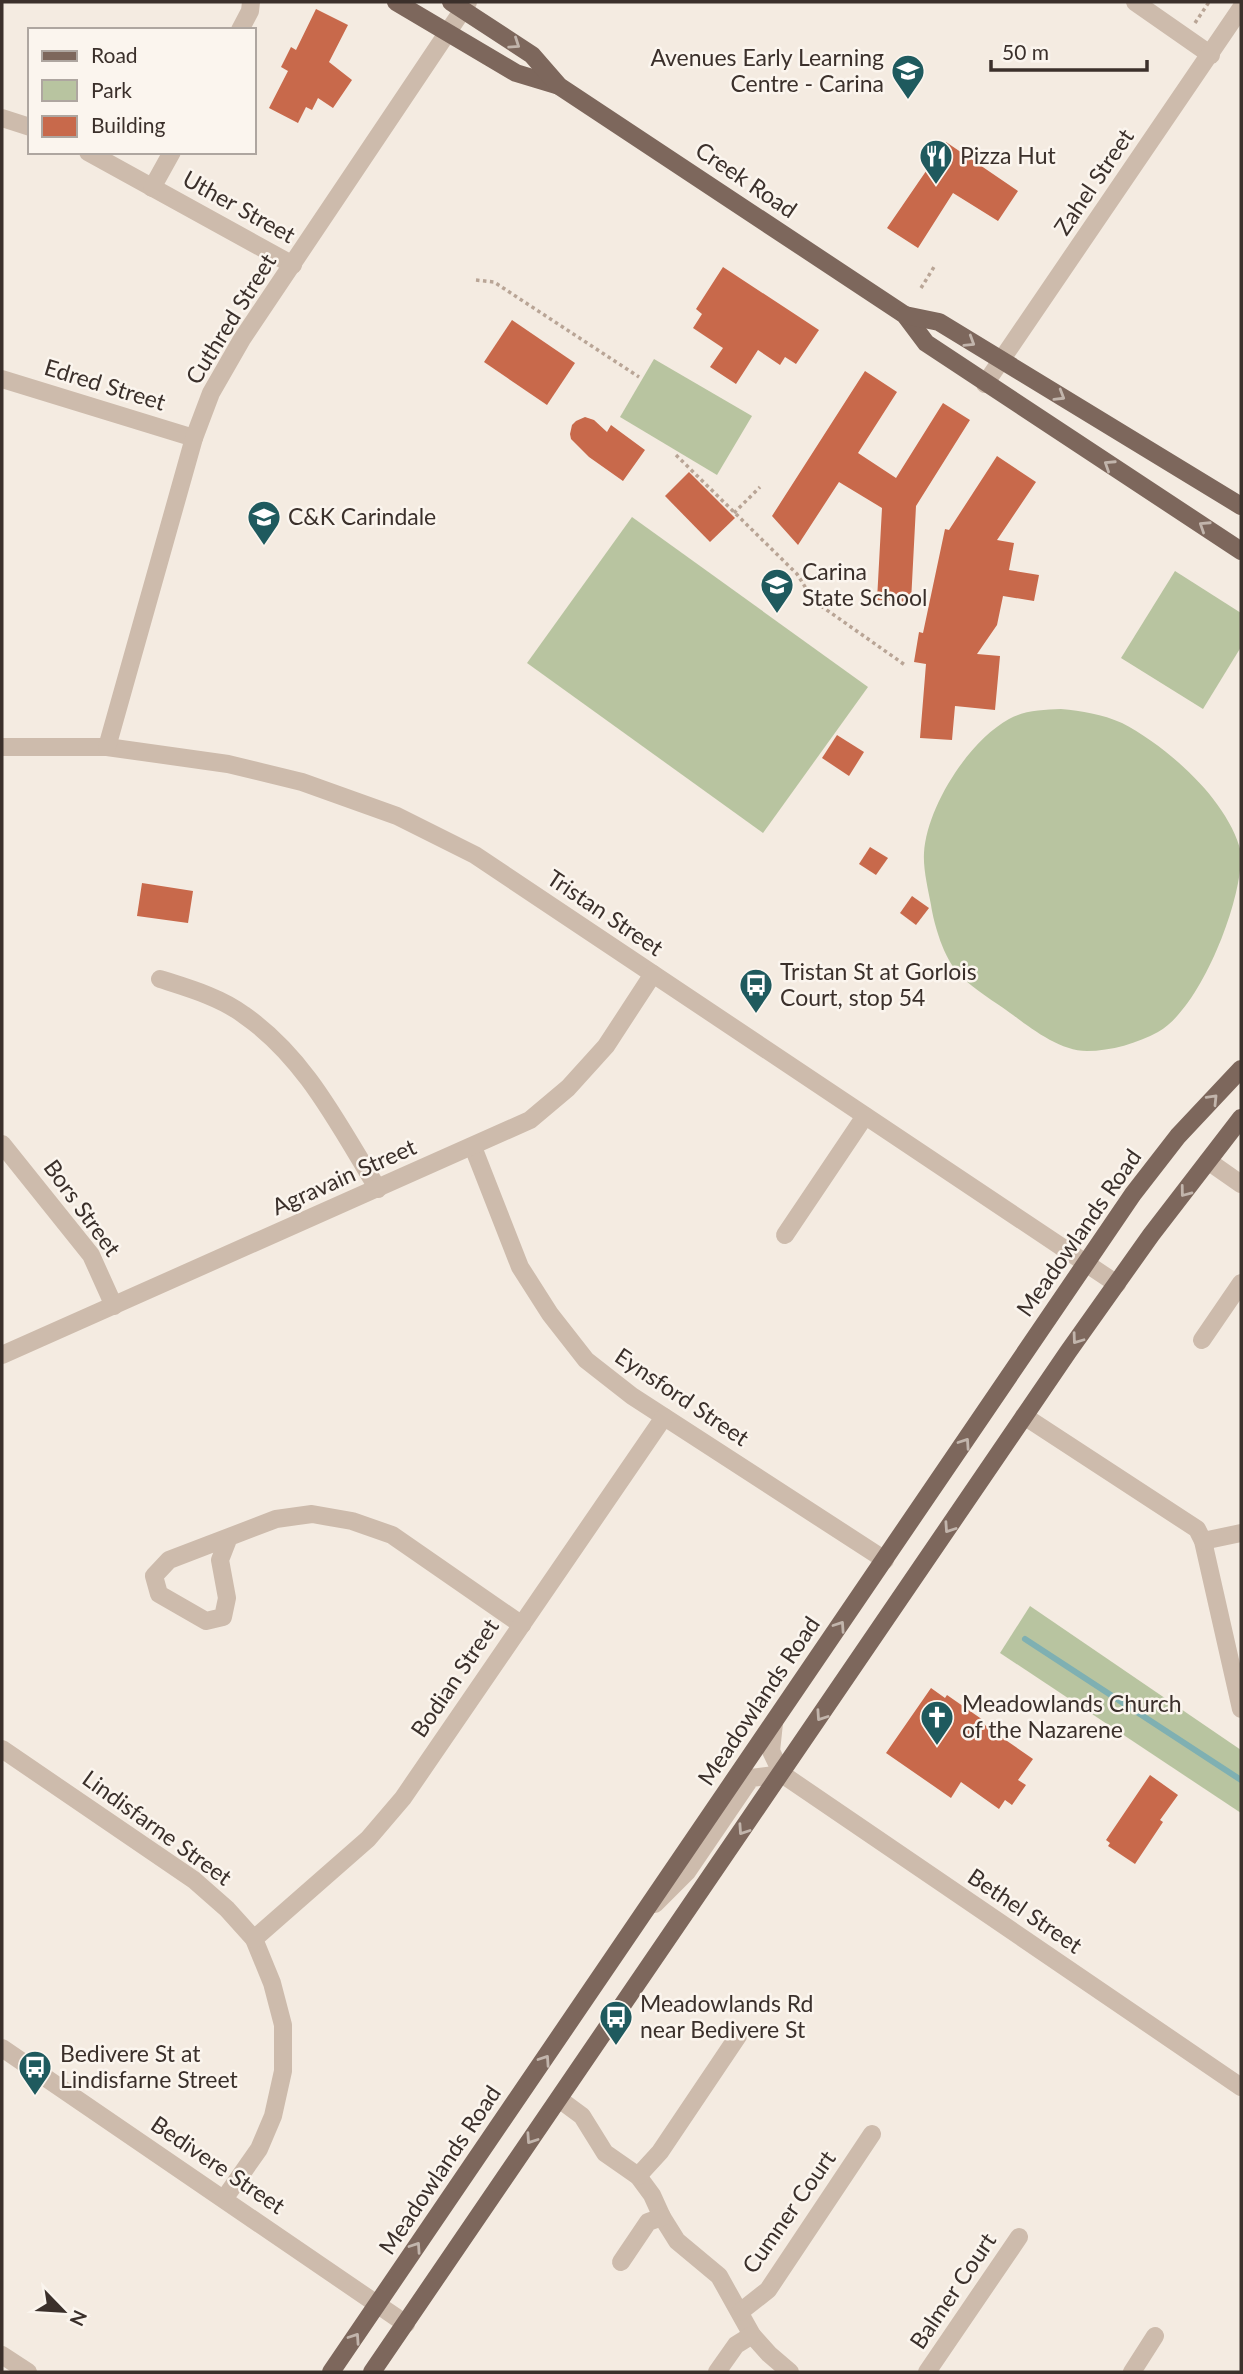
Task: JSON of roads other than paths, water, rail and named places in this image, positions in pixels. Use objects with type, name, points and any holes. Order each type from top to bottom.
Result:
[{"type":"main road","name":"Creek Road","points":[[396,2],[516,73],[559,86]]},
{"type":"main road","name":"Creek Road","points":[[461,4],[532,55],[559,86],[905,315],[926,343],[985,384],[1241,551]]},
{"type":"main road","name":"Creek Road","points":[[905,315],[939,323],[1241,506]]},
{"type":"main road","name":"Meadowlands Road","points":[[331,2372],[1133,1194],[1178,1136],[1241,1069]]},
{"type":"main road","points":[[372,2372],[1024,1416],[1116,1284],[1241,1118]]},
{"type":"street","points":[[241,28],[250,11],[251,2]]},
{"type":"street","points":[[1135,2],[1211,55]]},
{"type":"street","name":"Cuthred Street","points":[[107,747],[194,438],[211,393],[242,339],[448,32],[461,4]]},
{"type":"street","name":"Zahel Street","points":[[985,384],[1241,8]]},
{"type":"street","points":[[2,118],[28,126]]},
{"type":"street","name":"Uther Street","points":[[92,154],[292,264]]},
{"type":"street","points":[[152,188],[171,154]]},
{"type":"street","name":"Edred Street","points":[[2,379],[194,438]]},
{"type":"street","name":"Tristan Street","points":[[2,747],[107,747],[228,764],[302,782],[397,816],[475,855],[1116,1284]]},
{"type":"street","name":"Agravain Street","points":[[2,1355],[530,1120],[568,1088],[606,1046],[653,974]]},
{"type":"street","points":[[159,979],[199,992],[242,1013],[277,1041],[304,1070],[378,1189]]},
{"type":"street","points":[[785,1235],[865,1116]]},
{"type":"street","name":"Bors Street","points":[[2,1144],[91,1255],[114,1306]]},
{"type":"street","name":"Eynsford Street","points":[[473,1147],[520,1267],[550,1314],[586,1360],[632,1396],[885,1560]]},
{"type":"street","points":[[1208,1161],[1241,1184]]},
{"type":"street","points":[[1202,1340],[1241,1283]]},
{"type":"street","points":[[1024,1416],[1197,1529],[1203,1541],[1241,1709]]},
{"type":"street","name":"Bodian Street","points":[[254,1939],[368,1839],[403,1798],[664,1417]]},
{"type":"street","points":[[229,1537],[220,1560],[227,1598],[223,1617],[206,1621],[159,1594],[154,1576],[169,1560],[229,1537],[276,1519],[312,1514],[352,1521],[392,1535],[522,1625]]},
{"type":"street","points":[[1203,1541],[1241,1533]]},
{"type":"street","points":[[640,1920],[687,1872],[751,1779],[782,1774],[771,1751],[774,1723]]},
{"type":"street","name":"Lindisfarne Street","points":[[2,1749],[194,1880],[227,1909],[254,1939],[272,1983],[283,2025],[283,2071],[274,2116],[259,2149],[224,2199]]},
{"type":"street","name":"Bethel Street","points":[[782,1774],[1241,2087]]},
{"type":"street","points":[[638,2176],[660,2152],[738,2036]]},
{"type":"street","name":"Bedivere Street","points":[[2,2048],[406,2324]]},
{"type":"street","points":[[559,2099],[582,2116],[605,2152],[638,2176],[652,2195],[677,2241],[719,2276],[752,2335],[790,2372]]},
{"type":"street","name":"Cumner Court","points":[[740,2312],[768,2290],[872,2134]]},
{"type":"street","points":[[621,2262],[648,2222],[662,2217]]},
{"type":"street","name":"Balmer Court","points":[[928,2372],[1019,2237]]},
{"type":"street","points":[[717,2372],[736,2345],[752,2335]]},
{"type":"street","points":[[1132,2372],[1155,2336]]},
{"type":"street","points":[[2,2355],[28,2372]]},
{"type":"waterway","points":[[1025,1639],[1241,1780]]},
{"type":"place","name":"Avenues Early Learning Centre - Carina","points":[[908,101]]},
{"type":"place","name":"Pizza Hut","points":[[936,186]]},
{"type":"place","name":"C&K Carindale","points":[[264,547]]},
{"type":"place","name":"Carina State School","points":[[777,615]]},
{"type":"place","name":"Tristan St at Gorlois Court, stop 54","points":[[756,1015]]},
{"type":"place","name":"Meadowlands Church of the Nazarene","points":[[937,1747]]},
{"type":"place","name":"Meadowlands Rd near Bedivere St","points":[[616,2047]]},
{"type":"place","name":"Bedivere St at Lindisfarne Street","points":[[35,2097]]}]
